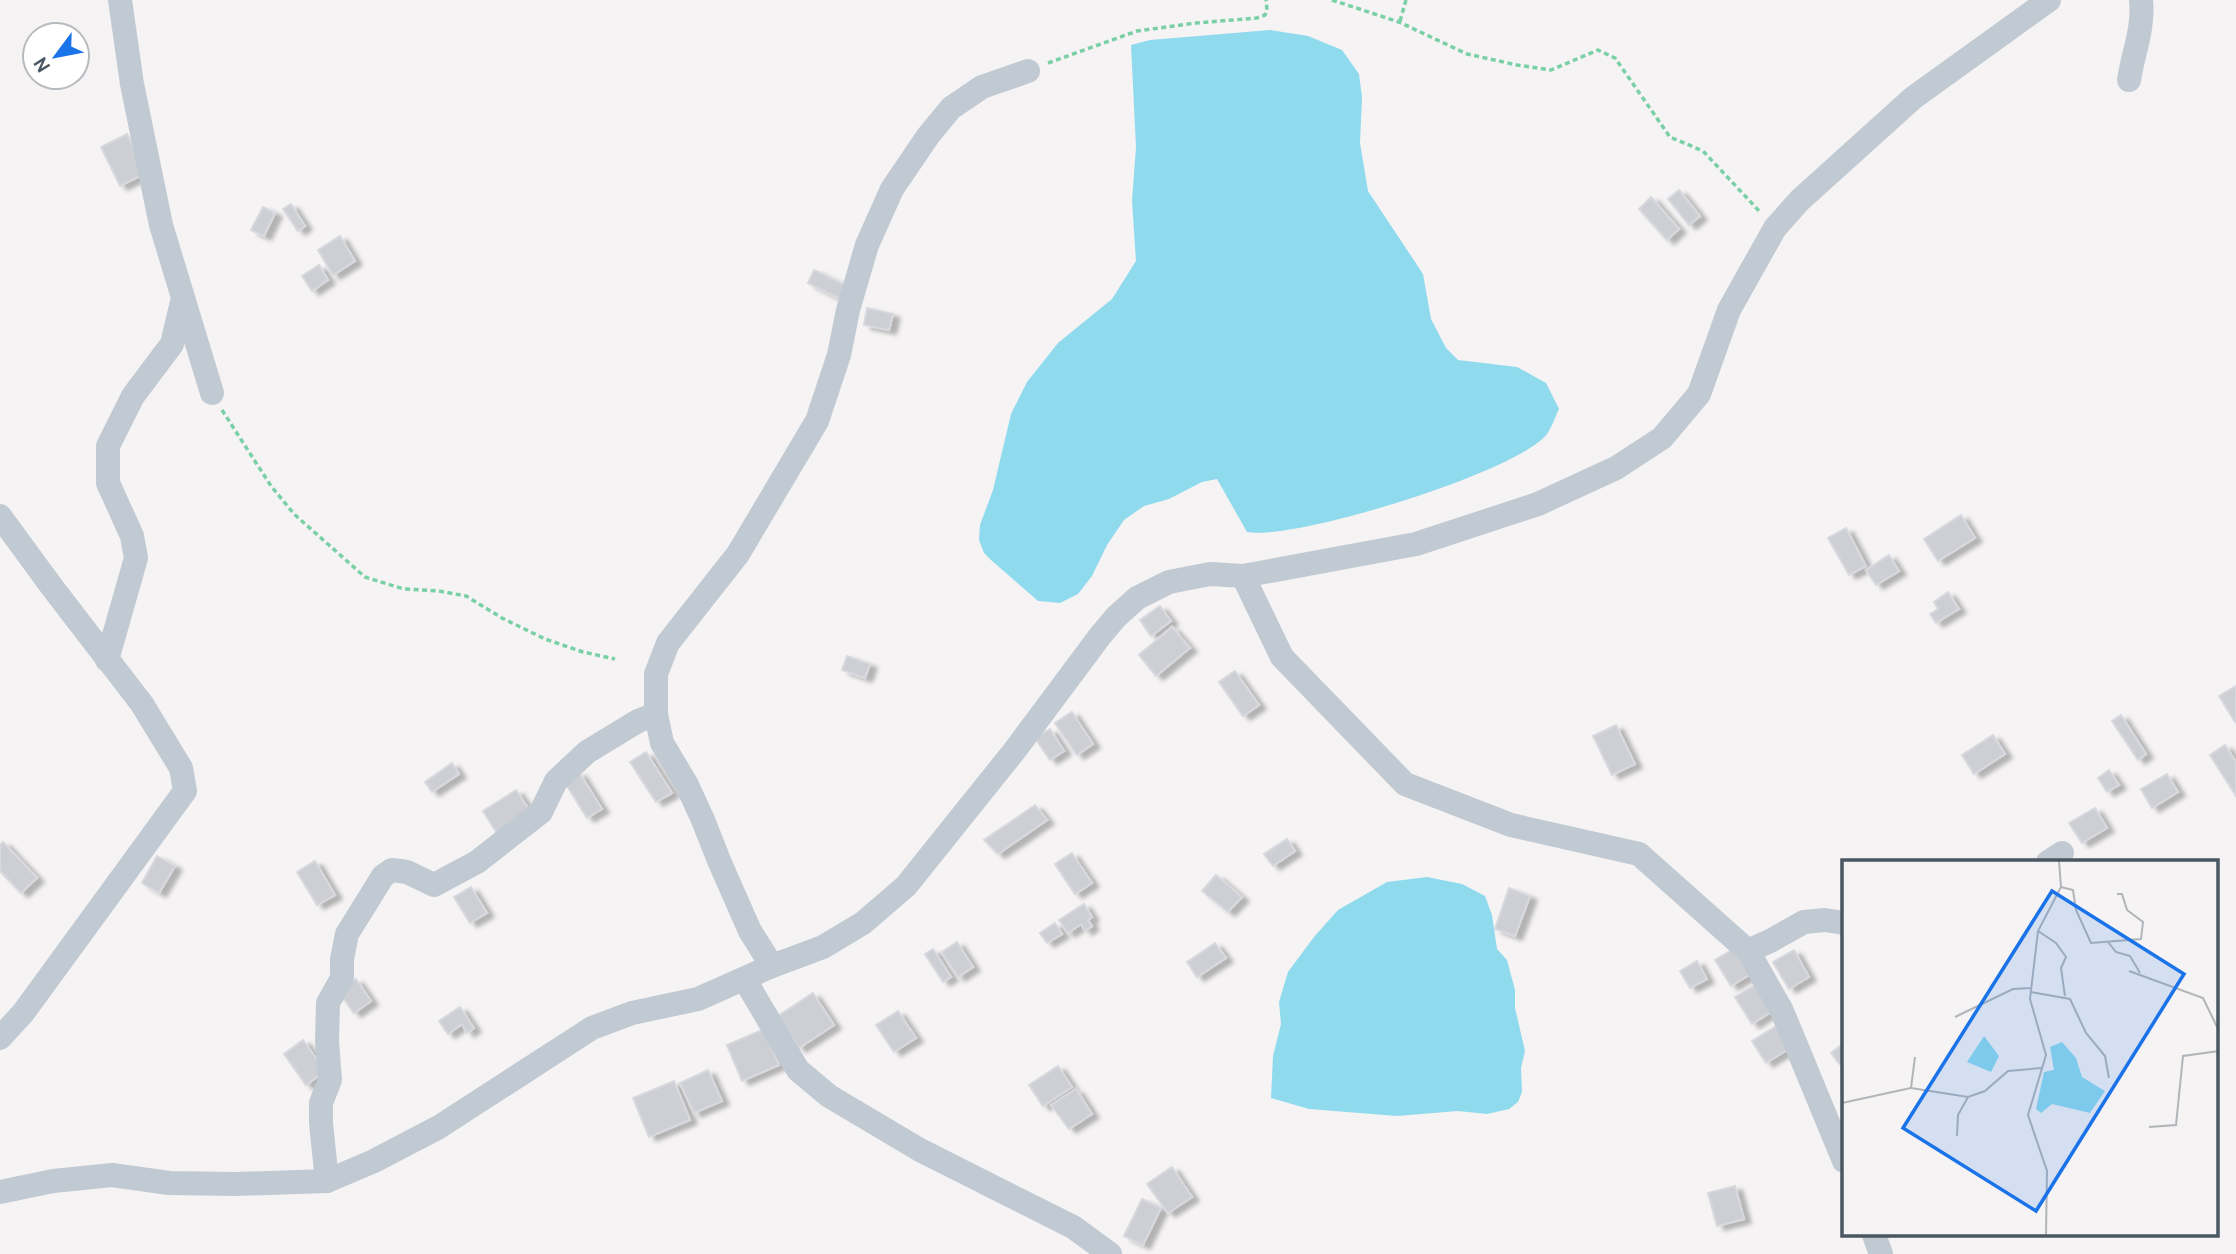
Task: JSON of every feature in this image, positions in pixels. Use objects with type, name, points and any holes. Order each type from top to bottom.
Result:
[{"type":"street","points":[[120,0],[132,85],[161,225],[212,393]]},
{"type":"street","points":[[0,1192],[52,1181],[111,1175],[169,1183],[327,1181],[374,1161],[439,1127],[592,1028],[632,1013],[698,999],[823,947],[863,923],[906,886],[1015,750],[1100,636],[1137,598],[1169,582],[1210,574],[1243,576],[1416,544],[1538,504],[1616,468],[1662,438],[1699,394],[1729,310],[1775,228],[1800,200],[1913,98],[2049,0]]},
{"type":"street","points":[[2129,80],[2140,34],[2141,0]]},
{"type":"street","points":[[772,966],[750,931],[704,820],[662,743],[656,714],[656,674],[668,643],[738,554],[817,421],[839,355],[848,310],[867,245],[892,189],[951,107],[982,87],[1028,71]]},
{"type":"street","points":[[107,660],[136,558],[132,536],[108,483],[108,446],[133,396],[172,344],[182,301]]},
{"type":"street","points":[[0,516],[142,705],[181,768],[185,791],[23,1013],[0,1038]]},
{"type":"street","points":[[1243,576],[1282,657],[1405,784],[1511,825],[1639,854],[1748,951],[1782,1011],[1842,1156]]},
{"type":"street","points":[[327,1181],[321,1103],[330,1080],[328,1003],[342,978],[347,933],[383,876],[392,870],[407,872],[434,885],[477,862],[541,811],[556,780],[587,752],[638,721],[656,714]]},
{"type":"street","points":[[1748,951],[1770,942],[1804,922],[1825,920],[1842,923]]},
{"type":"street","points":[[745,980],[798,1070],[829,1096],[920,1150],[1073,1227],[1110,1254]]},
{"type":"street","points":[[1874,1236],[1881,1254]]},
{"type":"path","points":[[1028,71],[1137,31],[1257,18],[1265,15],[1266,0]]},
{"type":"path","points":[[1332,0],[1399,22],[1467,54],[1517,65],[1551,71],[1598,50],[1615,58],[1670,137],[1703,151],[1775,228]]},
{"type":"path","points":[[1399,22],[1406,0]]},
{"type":"path","points":[[212,393],[271,486],[294,514],[365,577],[404,589],[466,596],[502,618],[545,639],[615,659]]},
{"type":"water","points":[[1270,30],[1308,36],[1342,50],[1359,74],[1362,97],[1360,143],[1368,191],[1423,274],[1431,319],[1446,348],[1458,360],[1517,367],[1546,383],[1559,409],[1547,434],[1528,449],[1494,467],[1404,501],[1310,526],[1272,532],[1247,532],[1217,479],[1202,482],[1169,499],[1144,506],[1124,520],[1107,545],[1092,576],[1078,594],[1060,603],[1038,601],[984,553],[979,540],[980,525],[993,490],[1011,414],[1027,382],[1058,343],[1112,299],[1136,261],[1132,201],[1136,147],[1131,45],[1150,40]]},
{"type":"water","points":[[1427,877],[1462,884],[1485,896],[1492,915],[1497,949],[1507,960],[1515,990],[1515,1008],[1525,1051],[1521,1068],[1522,1092],[1518,1102],[1509,1109],[1487,1114],[1458,1111],[1397,1116],[1309,1109],[1271,1098],[1273,1056],[1281,1024],[1279,1002],[1288,972],[1338,910],[1387,882]]},
{"type":"building","points":[[127,134],[146,173],[120,186],[101,147]]},
{"type":"building","points":[[1679,190],[1700,216],[1689,225],[1668,199]]},
{"type":"building","points":[[1651,197],[1679,229],[1667,240],[1639,209]]},
{"type":"building","points":[[291,204],[305,226],[298,231],[283,209]]},
{"type":"building","points":[[263,207],[275,213],[264,236],[251,230]]},
{"type":"building","points":[[340,236],[355,261],[333,275],[318,250]]},
{"type":"building","points":[[319,265],[328,280],[312,291],[302,276]]},
{"type":"building","points":[[814,270],[847,286],[840,299],[808,283]]},
{"type":"building","points":[[867,308],[893,314],[889,330],[864,325]]},
{"type":"building","points":[[1961,515],[1975,538],[1938,561],[1924,539]]},
{"type":"building","points":[[1846,528],[1866,566],[1849,575],[1828,538]]},
{"type":"building","points":[[1889,555],[1899,571],[1876,585],[1866,570]]},
{"type":"building","points":[[1948,592],[1959,609],[1936,623],[1930,614],[1938,609],[1934,602]]},
{"type":"building","points":[[1160,606],[1171,621],[1151,636],[1140,620]]},
{"type":"building","points":[[1172,627],[1190,648],[1156,676],[1139,655]]},
{"type":"building","points":[[847,656],[870,664],[865,678],[842,670]]},
{"type":"building","points":[[1235,671],[1259,705],[1243,716],[1219,682]]},
{"type":"building","points":[[2236,686],[2236,721],[2235,722],[2219,696]]},
{"type":"building","points":[[1072,712],[1093,744],[1077,755],[1055,723]]},
{"type":"building","points":[[2121,715],[2146,754],[2138,760],[2112,721]]},
{"type":"building","points":[[1616,725],[1635,764],[1612,775],[1593,736]]},
{"type":"building","points":[[1050,729],[1064,751],[1050,760],[1035,738]]},
{"type":"building","points":[[1993,735],[2005,754],[1974,774],[1962,755]]},
{"type":"building","points":[[2225,745],[2236,762],[2236,796],[2210,755]]},
{"type":"building","points":[[646,752],[672,793],[656,802],[630,762]]},
{"type":"building","points":[[452,763],[459,774],[432,792],[425,782]]},
{"type":"building","points":[[2109,770],[2119,785],[2107,792],[2098,778]]},
{"type":"building","points":[[579,772],[602,809],[587,818],[564,781]]},
{"type":"building","points":[[2167,774],[2178,792],[2152,808],[2141,789]]},
{"type":"building","points":[[516,790],[530,811],[497,833],[483,811]]},
{"type":"building","points":[[1035,805],[1047,820],[998,854],[984,840]]},
{"type":"building","points":[[2095,808],[2107,828],[2082,843],[2069,823]]},
{"type":"building","points":[[1287,839],[1295,851],[1273,866],[1264,854]]},
{"type":"building","points":[[3,842],[37,878],[21,893],[0,871],[0,845]]},
{"type":"building","points":[[1072,853],[1092,883],[1075,894],[1055,864]]},
{"type":"building","points":[[157,856],[175,866],[159,893],[142,883]]},
{"type":"building","points":[[315,861],[335,895],[317,905],[297,872]]},
{"type":"building","points":[[1216,875],[1242,897],[1228,912],[1202,891]]},
{"type":"building","points":[[471,887],[487,913],[470,923],[454,897]]},
{"type":"building","points":[[1509,888],[1530,896],[1515,936],[1495,929]]},
{"type":"building","points":[[1084,904],[1092,917],[1088,920],[1092,926],[1085,931],[1081,924],[1068,933],[1059,920]]},
{"type":"building","points":[[1055,923],[1062,934],[1047,943],[1040,933]]},
{"type":"building","points":[[957,942],[973,967],[958,977],[942,952]]},
{"type":"building","points":[[1215,943],[1226,958],[1197,977],[1187,962]]},
{"type":"building","points":[[933,949],[951,977],[943,982],[925,954]]},
{"type":"building","points":[[1733,949],[1749,975],[1731,986],[1715,960]]},
{"type":"building","points":[[1794,950],[1809,977],[1789,989],[1773,962]]},
{"type":"building","points":[[1697,961],[1707,979],[1690,988],[1680,971]]},
{"type":"building","points":[[356,979],[371,1001],[354,1013],[338,991]]},
{"type":"building","points":[[1755,985],[1771,1012],[1752,1024],[1735,997]]},
{"type":"building","points":[[813,993],[834,1025],[799,1048],[778,1016]]},
{"type":"building","points":[[460,1007],[474,1028],[467,1033],[462,1024],[448,1034],[439,1021]]},
{"type":"building","points":[[898,1011],[916,1038],[894,1052],[876,1025]]},
{"type":"building","points":[[1776,1026],[1790,1048],[1766,1063],[1752,1041]]},
{"type":"building","points":[[764,1029],[779,1065],[742,1081],[727,1045]]},
{"type":"building","points":[[303,1040],[325,1071],[306,1085],[284,1054]]},
{"type":"building","points":[[1842,1045],[1842,1067],[1831,1053]]},
{"type":"building","points":[[1058,1066],[1072,1087],[1043,1106],[1029,1085]]},
{"type":"building","points":[[708,1070],[722,1101],[694,1113],[680,1083]]},
{"type":"building","points":[[674,1081],[690,1120],[649,1137],[633,1098]]},
{"type":"building","points":[[1076,1089],[1092,1114],[1069,1129],[1051,1105]]},
{"type":"building","points":[[1172,1167],[1192,1197],[1168,1213],[1147,1184]]},
{"type":"building","points":[[1735,1186],[1744,1219],[1717,1226],[1708,1193]]},
{"type":"building","points":[[1142,1199],[1161,1208],[1143,1245],[1124,1236]]}]
